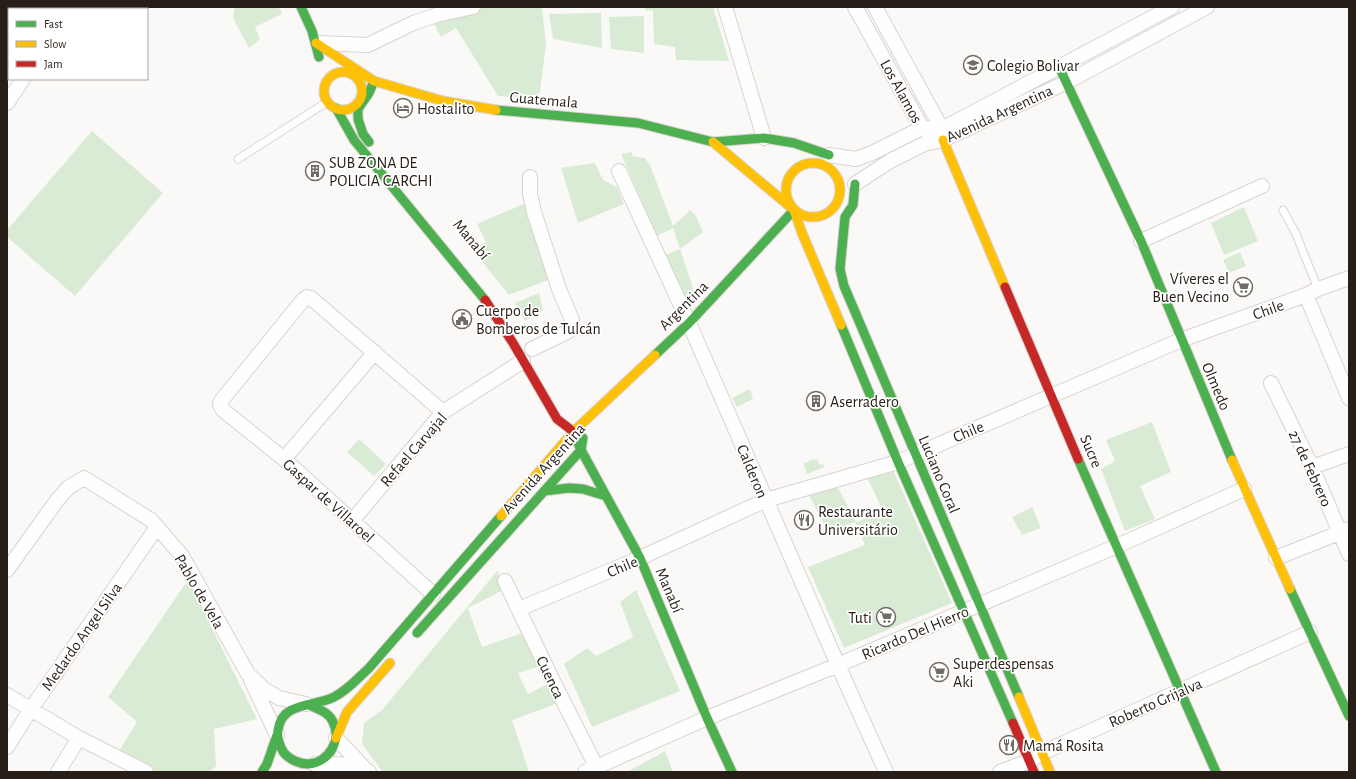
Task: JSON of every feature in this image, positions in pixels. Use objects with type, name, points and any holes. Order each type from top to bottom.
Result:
[{"type":"main road","points":[[301,7],[316,43],[325,95],[327,102],[336,108],[342,110],[348,109],[354,106],[361,95],[359,81],[348,73],[341,72],[330,77],[324,88]]},
{"type":"main road","name":"Guatemala","points":[[316,43],[374,81],[443,101],[506,112],[638,123],[713,142],[764,138],[794,143],[829,155]]},
{"type":"main road","name":"Olmedo","points":[[1059,66],[1141,241],[1244,490],[1310,632],[1345,698],[1349,716]]},
{"type":"main road","points":[[373,146],[363,134],[358,119],[358,109],[369,93],[374,81]]},
{"type":"main road","name":"Manabí","points":[[336,108],[354,140],[529,352],[557,419],[570,425],[581,450],[640,558],[707,718],[732,772]]},
{"type":"main road","name":"Sucre","points":[[942,134],[1051,395],[1179,691],[1216,772]]},
{"type":"main road","name":"Guatemala","points":[[713,142],[794,210]]},
{"type":"main road","points":[[816,162],[829,167],[838,178],[841,191],[840,198],[833,209],[829,213],[817,217],[805,216],[794,210],[788,200],[786,187],[787,181],[794,171],[804,164],[816,162]]},
{"type":"main road","name":"Luciano Coral","points":[[856,184],[853,204],[845,217],[840,269],[844,286],[1050,772]]},
{"type":"main road","name":"Luciano Coral","points":[[794,210],[802,233],[898,462],[1031,766]]},
{"type":"main road","name":"Argentina","points":[[588,417],[689,323],[794,210]]},
{"type":"main road","name":"Avenida Argentina","points":[[309,705],[328,700],[343,691],[369,668],[433,594],[570,425],[588,417]]},
{"type":"main road","name":"Avenida Argentina","points":[[410,642],[581,450],[588,417]]},
{"type":"main road","points":[[544,491],[569,488],[583,489],[606,496]]},
{"type":"main road","points":[[298,772],[311,764],[320,761],[328,755],[334,747],[336,738],[347,712],[394,659]]},
{"type":"main road","points":[[262,772],[267,764],[283,717],[290,710],[299,706],[309,705],[318,707],[326,712],[332,719],[336,728],[336,738]]},
{"type":"main road","points":[[277,735],[284,754],[301,764],[311,764]]},
{"type":"street","points":[[316,43],[368,45],[437,11],[473,7]]},
{"type":"street","points":[[725,7],[764,138]]},
{"type":"street","name":"Los Alamos","points":[[855,7],[922,128],[942,134]]},
{"type":"street","name":"Los Alamos","points":[[875,7],[942,134]]},
{"type":"street","name":"Avenida Argentina","points":[[856,184],[890,161],[942,134],[1059,66],[1172,7]]},
{"type":"street","name":"Avenida Argentina","points":[[942,134],[1066,82],[1207,7]]},
{"type":"street","points":[[7,104],[22,80]]},
{"type":"street","name":"Avenida Argentina","points":[[829,155],[856,159],[872,153],[922,128]]},
{"type":"street","name":"Calderon","points":[[619,170],[689,323],[886,772]]},
{"type":"street","name":"Refael Carvajal","points":[[352,520],[443,412],[529,352],[569,331],[572,320],[559,289],[534,212],[530,194],[530,177]]},
{"type":"street","points":[[1141,241],[1262,186]]},
{"type":"street","name":"Chile","points":[[519,609],[640,558],[766,500],[898,462],[1181,340],[1349,278]]},
{"type":"street","points":[[1312,292],[1349,398]]},
{"type":"street","name":"Gaspar de Villaroel","points":[[375,352],[311,298],[307,297],[221,401],[220,405],[223,410],[284,459],[433,594]]},
{"type":"street","points":[[284,459],[375,352],[443,412]]},
{"type":"street","name":"27 de Febrero","points":[[1271,383],[1344,530],[1349,554]]},
{"type":"street","points":[[1312,467],[1349,454]]},
{"type":"street","name":"Pablo de Vela","points":[[7,570],[58,499],[69,487],[84,478],[151,520],[182,556],[248,674],[264,689],[279,698],[309,705]]},
{"type":"street","name":"Ricardo Del Hierro","points":[[593,770],[707,718],[838,665],[1244,490]]},
{"type":"street","name":"Medardo Angel Silva","points":[[7,746],[31,709],[157,528]]},
{"type":"street","points":[[1276,558],[1344,530]]},
{"type":"street","name":"Cuenca","points":[[505,581],[553,681],[593,770]]},
{"type":"street","name":"Roberto Grijalva","points":[[1000,772],[1031,766],[1042,753],[1310,632]]},
{"type":"street","points":[[248,674],[277,735]]},
{"type":"street","points":[[7,695],[79,738],[146,772]]},
{"type":"street","points":[[58,772],[79,738]]},
{"type":"street","points":[[336,738],[367,770]]},
{"type":"street","points":[[311,764],[337,763],[367,770]]},
{"type":"lane","points":[[238,159],[327,102]]},
{"type":"lane","points":[[1283,210],[1296,234],[1312,292]]},
{"type":"green space","points":[[235,7],[279,7],[282,14],[255,27],[260,39],[249,48],[233,18]]},
{"type":"green space","points":[[442,7],[542,7],[546,45],[539,99],[498,96],[456,28],[441,37],[427,11]]},
{"type":"green space","points":[[645,7],[713,7],[729,61],[676,60],[675,47],[654,44],[653,10],[645,11]]},
{"type":"green space","points":[[601,13],[602,48],[553,39],[549,14]]},
{"type":"green space","points":[[644,16],[644,53],[611,49],[609,17]]},
{"type":"green space","points":[[92,131],[163,193],[75,296],[7,237],[7,230]]},
{"type":"green space","points":[[632,152],[632,156],[645,158],[650,165],[673,226],[690,210],[696,216],[703,232],[680,249],[673,228],[657,236],[621,154]]},
{"type":"green space","points":[[595,163],[603,180],[617,187],[624,204],[578,223],[561,168]]},
{"type":"green space","points":[[528,202],[553,278],[509,295],[472,249],[486,242],[477,224]]},
{"type":"green space","points":[[1244,207],[1258,241],[1224,255],[1211,223]]},
{"type":"green space","points":[[680,249],[696,297],[691,303],[684,300],[666,255]]},
{"type":"green space","points":[[1240,252],[1246,266],[1229,273],[1223,260]]},
{"type":"green space","points":[[539,293],[543,310],[525,321],[515,303]]},
{"type":"green space","points":[[750,389],[753,399],[737,407],[732,398]]},
{"type":"green space","points":[[1152,422],[1171,472],[1140,486],[1155,519],[1125,531],[1101,469],[1115,461],[1106,440]]},
{"type":"green space","points":[[359,439],[386,464],[374,476],[347,452]]},
{"type":"green space","points":[[817,459],[820,465],[823,464],[824,467],[807,474],[803,463],[809,462],[809,460]]},
{"type":"green space","points":[[889,461],[952,603],[844,648],[808,567],[865,545],[855,522],[828,532],[809,495],[836,484],[856,522],[883,511],[864,471]]},
{"type":"green space","points":[[1032,507],[1041,528],[1022,535],[1012,517]]},
{"type":"green space","points":[[498,570],[501,591],[468,608],[482,647],[522,633],[545,665],[518,673],[528,694],[553,681],[556,704],[512,720],[529,772],[383,772],[362,744],[364,723],[382,710]]},
{"type":"green space","points":[[188,580],[257,719],[214,729],[216,766],[210,772],[127,772],[116,756],[137,722],[108,697]]},
{"type":"green space","points":[[636,590],[680,691],[592,727],[564,664],[587,648],[596,656],[633,637],[620,602]]},
{"type":"green space","points":[[665,751],[673,772],[627,772]]},
{"type":"traffic: fast","points":[[301,7],[312,31],[319,57]]},
{"type":"traffic: fast","points":[[1059,67],[1141,241],[1232,460]]},
{"type":"traffic: fast","points":[[369,142],[363,134],[358,119],[358,109],[369,93],[374,81]]},
{"type":"traffic: fast","points":[[336,108],[354,140],[485,300]]},
{"type":"traffic: fast","points":[[496,110],[638,123],[713,142],[764,138],[794,143],[829,155]]},
{"type":"traffic: fast","points":[[855,184],[853,205],[845,217],[840,269],[844,286],[1019,697]]},
{"type":"traffic: fast","points":[[655,355],[689,323],[794,210]]},
{"type":"traffic: fast","points":[[841,325],[898,462],[1013,723]]},
{"type":"traffic: fast","points":[[575,436],[581,450],[640,558],[707,718],[732,772]]},
{"type":"traffic: fast","points":[[417,633],[581,450],[583,438]]},
{"type":"traffic: fast","points":[[1078,459],[1216,772]]},
{"type":"traffic: fast","points":[[544,491],[569,488],[583,489],[606,496]]},
{"type":"traffic: fast","points":[[309,705],[323,711],[329,716],[333,722],[336,736],[335,743],[328,755],[322,760],[308,764],[292,760],[281,748],[278,739],[278,730],[281,721],[286,714],[292,709],[300,706],[334,697],[353,684],[369,668],[501,516]]},
{"type":"traffic: fast","points":[[1290,589],[1349,716]]},
{"type":"traffic: fast","points":[[262,772],[267,764],[277,735]]},
{"type":"traffic: slow","points":[[316,43],[374,81],[443,101],[496,110]]},
{"type":"traffic: slow","points":[[343,72],[356,78],[362,91],[356,104],[343,110],[330,104],[324,91],[330,78],[343,72]]},
{"type":"traffic: slow","points":[[943,140],[1005,287]]},
{"type":"traffic: slow","points":[[713,142],[794,210],[802,233],[841,325]]},
{"type":"traffic: slow","points":[[808,163],[818,163],[828,167],[836,175],[840,185],[840,190],[840,195],[836,205],[828,213],[818,217],[808,217],[798,213],[790,205],[786,195],[786,185],[790,175],[798,167],[808,163]]},
{"type":"traffic: slow","points":[[501,516],[573,432],[655,355]]},
{"type":"traffic: slow","points":[[1232,460],[1290,589]]},
{"type":"traffic: slow","points":[[336,738],[347,712],[390,663]]},
{"type":"traffic: slow","points":[[1019,697],[1050,772]]},
{"type":"traffic: jam","points":[[1005,287],[1078,459]]},
{"type":"traffic: jam","points":[[485,300],[513,343],[557,419],[570,429],[575,436]]},
{"type":"traffic: jam","points":[[1013,723],[1034,772]]},
{"type":"place","name":"Colegio Bolivar","points":[[973,65]]},
{"type":"place","name":"Hostalito","points":[[403,108]]},
{"type":"place","name":"SUB ZONA DE POLICIA CARCHI","points":[[315,171]]},
{"type":"place","name":"Víveres el Buen Vecino","points":[[1243,287]]},
{"type":"place","name":"Cuerpo de Bomberos de Tulcán","points":[[462,319]]},
{"type":"place","name":"Aserradero","points":[[816,401]]},
{"type":"place","name":"Restaurante Universitário","points":[[804,520]]},
{"type":"place","name":"Tuti","points":[[886,617]]},
{"type":"place","name":"Superdespensas Aki","points":[[939,672]]},
{"type":"place","name":"Mamá Rosita","points":[[1009,745]]}]
